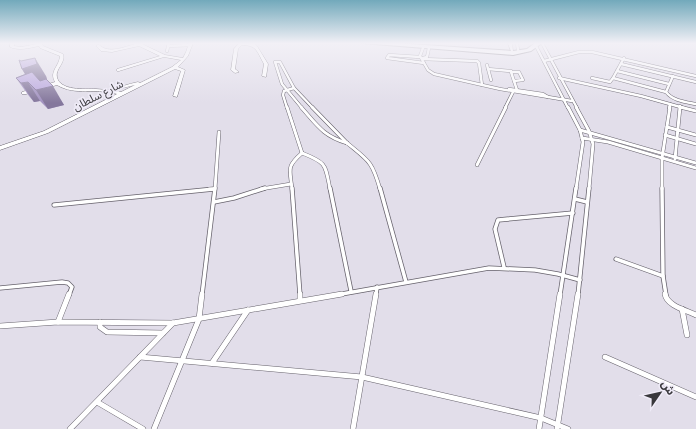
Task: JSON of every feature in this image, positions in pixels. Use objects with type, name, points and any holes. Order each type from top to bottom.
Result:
[{"type":"street","points":[[60,63],[55,74],[55,80],[63,87],[122,94]]},
{"type":"street","points":[[119,70],[141,63]]},
{"type":"street","name":"شارع سلطان","points":[[0,148],[46,132],[159,76],[179,63]]},
{"type":"street","points":[[234,63],[233,68],[237,72]]},
{"type":"street","points":[[264,76],[265,63]]},
{"type":"street","points":[[175,67],[183,70],[175,96]]},
{"type":"street","points":[[105,91],[159,76]]},
{"type":"street","points":[[24,93],[58,83]]},
{"type":"lane","points":[[275,63],[280,79],[287,90],[322,132],[333,139],[347,144]]},
{"type":"lane","points":[[281,63],[294,88],[347,144],[369,161],[374,168],[406,282]]},
{"type":"lane","points":[[424,63],[426,69],[431,73],[482,85],[543,94],[548,97]]},
{"type":"lane","points":[[478,63],[482,85]]},
{"type":"lane","points":[[539,429],[564,274],[582,138],[580,130],[545,63]]},
{"type":"lane","points":[[554,63],[571,100],[589,131],[593,144],[580,280],[558,426]]},
{"type":"lane","points":[[639,63],[695,78]]},
{"type":"lane","points":[[592,78],[609,82],[621,64],[672,76],[695,78]]},
{"type":"lane","points":[[487,65],[491,80]]},
{"type":"lane","points":[[488,69],[519,72],[523,80],[514,80]]},
{"type":"lane","points":[[512,71],[517,90]]},
{"type":"lane","points":[[616,71],[669,84]]},
{"type":"lane","points":[[666,92],[672,76]]},
{"type":"lane","points":[[613,78],[666,92],[675,99],[696,104]]},
{"type":"lane","points":[[554,79],[680,106],[696,111]]},
{"type":"lane","points":[[488,86],[513,92],[571,100]]},
{"type":"lane","points":[[294,88],[287,90],[283,93],[283,95],[302,153]]},
{"type":"lane","points":[[477,165],[513,92]]},
{"type":"lane","points":[[670,104],[662,158],[663,276],[666,298],[672,304],[696,315]]},
{"type":"lane","points":[[675,162],[680,106]]},
{"type":"lane","points":[[666,127],[696,134]]},
{"type":"lane","points":[[580,130],[589,131],[696,163]]},
{"type":"lane","points":[[154,429],[199,319],[214,202],[219,132]]},
{"type":"lane","points":[[665,135],[696,144]]},
{"type":"lane","points":[[582,138],[591,138],[624,146],[696,168]]},
{"type":"lane","points":[[300,300],[290,167],[292,162],[302,153]]},
{"type":"lane","points":[[302,153],[317,159],[325,166],[351,291]]},
{"type":"lane","points":[[214,202],[234,198],[271,186],[291,184]]},
{"type":"lane","points":[[54,205],[214,189]]},
{"type":"lane","points":[[575,199],[587,202]]},
{"type":"lane","points":[[504,267],[495,226],[498,220],[573,213]]},
{"type":"lane","points":[[616,260],[663,276]]},
{"type":"lane","points":[[0,326],[58,322],[173,323],[474,270],[504,267],[564,274],[580,280]]},
{"type":"lane","points":[[0,288],[62,282],[68,283],[72,287],[58,322]]},
{"type":"lane","points":[[353,429],[377,287]]},
{"type":"lane","points":[[682,309],[687,335]]},
{"type":"lane","points":[[212,363],[248,310]]},
{"type":"lane","points":[[100,322],[103,330],[107,332],[164,332]]},
{"type":"lane","points":[[70,429],[173,323]]},
{"type":"lane","points":[[140,357],[362,377],[541,418],[568,429]]},
{"type":"lane","points":[[605,357],[696,397]]},
{"type":"lane","points":[[97,402],[143,429]]},
{"type":"building","points":[[20,63],[37,63],[37,64],[22,69]]},
{"type":"building","points":[[32,72],[40,81],[46,79],[53,86],[36,90],[28,82],[21,83],[16,78]]}]
